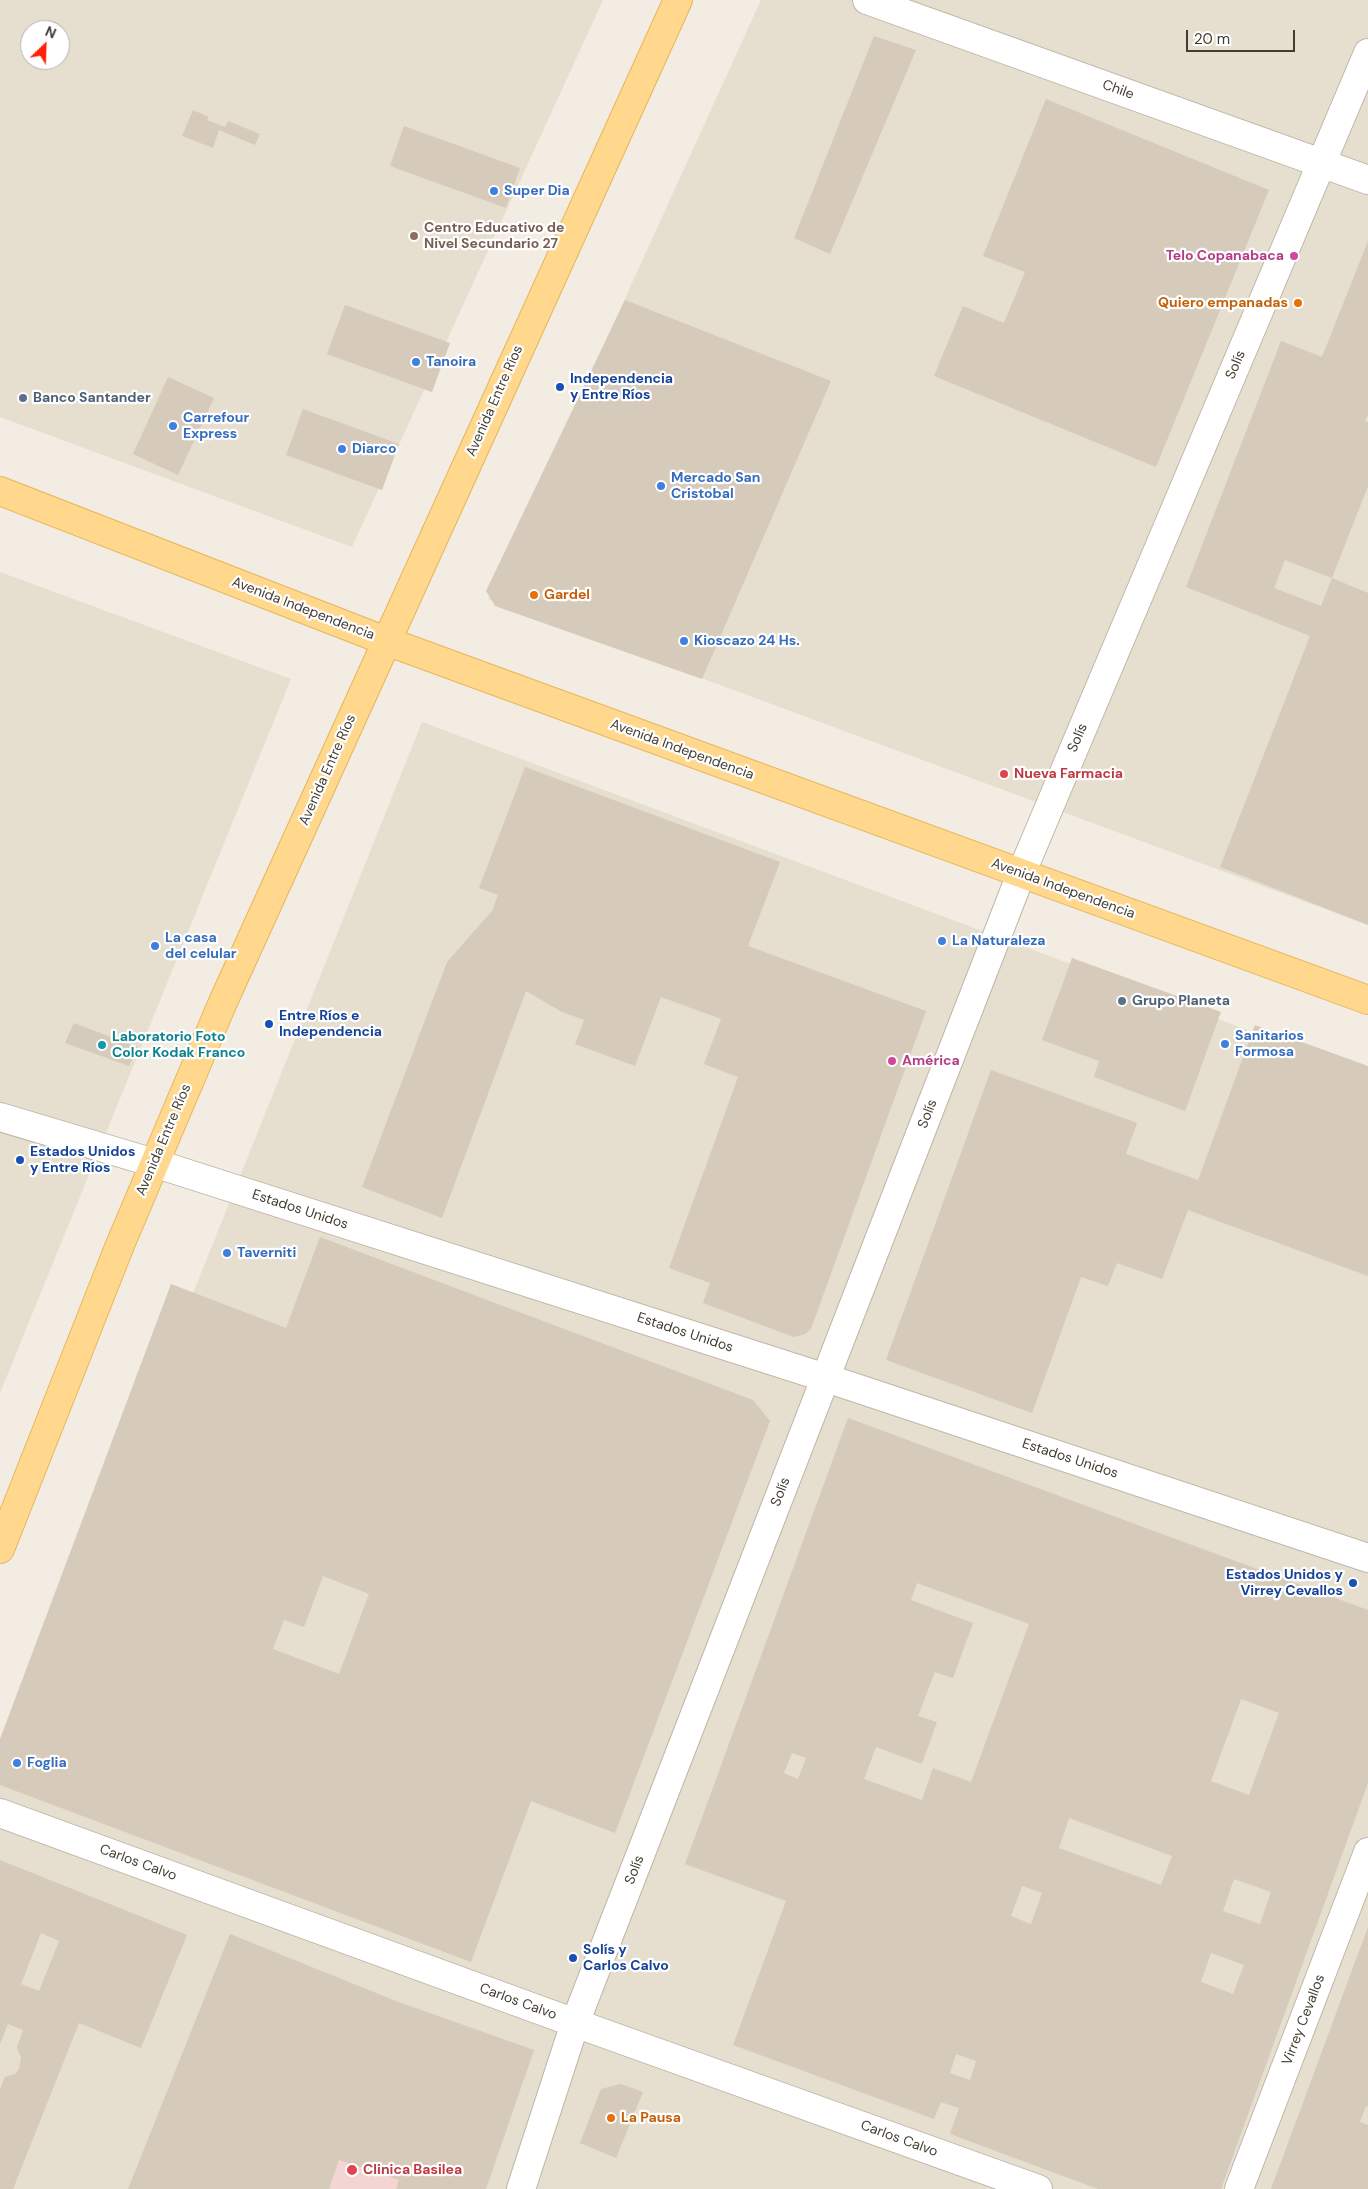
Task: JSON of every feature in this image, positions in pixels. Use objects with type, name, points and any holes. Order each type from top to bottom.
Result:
[{"type":"main road","name":"Avenida Entre Ríos","points":[[0,1549],[154,1163],[223,1002],[678,0]]},
{"type":"main road","name":"Avenida Independencia","points":[[0,491],[386,641],[1368,1000]]},
{"type":"street","name":"Chile","points":[[867,0],[1368,180]]},
{"type":"street","name":"Solís","points":[[521,2189],[575,2023],[1021,874],[1368,53]]},
{"type":"street","name":"Estados Unidos","points":[[0,1117],[154,1163],[826,1378],[1368,1558]]},
{"type":"street","name":"Carlos Calvo","points":[[0,1813],[575,2023],[1038,2189]]},
{"type":"street","name":"Virrey Cevallos","points":[[1240,2189],[1368,1852]]},
{"type":"shaded area","points":[[0,0],[603,0],[352,547],[0,417]]},
{"type":"shaded area","points":[[761,0],[1368,0],[1368,925],[488,599]]},
{"type":"shaded area","points":[[0,572],[291,679],[0,1393]]},
{"type":"shaded area","points":[[422,722],[1368,1075],[1368,2189],[0,2189],[0,1775]]},
{"type":"shaded area","name":"Clinica Basilea","points":[[339,2160],[425,2189],[329,2189]]},
{"type":"building","points":[[874,36],[916,50],[830,254],[794,238]]},
{"type":"building","points":[[1046,99],[1269,190],[1156,467],[934,376],[963,306],[1004,323],[1025,272],[983,256]]},
{"type":"building","points":[[193,110],[209,117],[207,120],[225,127],[228,121],[260,134],[255,145],[219,130],[213,148],[182,136]]},
{"type":"building","points":[[404,126],[520,168],[506,208],[390,166]]},
{"type":"building","points":[[1368,241],[1368,414],[1365,421],[1368,422],[1368,486],[1332,578],[1368,593],[1368,925],[1220,867],[1310,636],[1186,587],[1281,341],[1322,357]],"holes":[[[1285,560],[1332,578],[1321,606],[1274,588]]]},
{"type":"building","name":"Mercado San Cristobal","points":[[625,300],[831,381],[702,679],[495,606],[486,591]]},
{"type":"building","points":[[345,305],[450,343],[432,392],[327,354]]},
{"type":"building","name":"Carrefour Express","points":[[168,377],[214,398],[178,475],[133,454]]},
{"type":"building","name":"Diarco","points":[[303,409],[399,444],[382,490],[286,455]]},
{"type":"building","points":[[525,767],[780,862],[748,946],[926,1011],[811,1329],[805,1334],[794,1337],[703,1303],[710,1283],[669,1268],[738,1077],[704,1064],[721,1019],[661,997],[635,1066],[575,1044],[584,1020],[562,1012],[526,991],[442,1218],[362,1187],[447,962],[492,911],[498,895],[479,888]]},
{"type":"building","points":[[1072,958],[1221,1012],[1185,1111],[1094,1077],[1099,1061],[1042,1040]]},
{"type":"building","name":"Laboratorio Foto Color Kodak Franco","points":[[74,1023],[138,1047],[129,1066],[65,1043]]},
{"type":"building","points":[[1255,1025],[1368,1066],[1368,1276],[1188,1210],[1162,1279],[1117,1263],[1108,1286],[1081,1277],[1032,1413],[886,1360],[991,1070],[1137,1123],[1126,1154],[1198,1180]]},
{"type":"building","points":[[320,1237],[753,1400],[770,1421],[615,1833],[531,1801],[471,1962],[0,1785],[0,1739],[171,1284],[286,1328]],"holes":[[[323,1576],[369,1594],[339,1674],[273,1649],[284,1620],[304,1627]]]},
{"type":"building","points":[[848,1418],[1368,1610],[1368,1783],[1221,2189],[1098,2189],[950,2134],[959,2108],[941,2102],[934,2119],[733,2045],[786,1901],[685,1864]],"holes":[[[917,1583],[1029,1624],[971,1782],[933,1768],[922,1800],[864,1779],[876,1747],[922,1764],[937,1722],[918,1716],[935,1672],[953,1678],[973,1623],[911,1600]],[[1241,1699],[1279,1713],[1249,1795],[1211,1781]],[[792,1753],[806,1758],[798,1779],[784,1773]],[[1069,1818],[1172,1856],[1161,1885],[1059,1848]],[[1234,1879],[1271,1892],[1260,1924],[1223,1911]],[[1022,1886],[1042,1893],[1031,1924],[1011,1916]],[[1211,1953],[1244,1965],[1233,1994],[1201,1982]],[[956,2054],[976,2061],[970,2080],[950,2073]]]},
{"type":"building","points":[[0,1860],[187,1935],[141,2048],[79,2023],[13,2189],[0,2189],[0,2089],[5,2077],[15,2074],[19,2069],[21,2058],[17,2048],[23,2030],[8,2024],[0,2044]],"holes":[[[41,1933],[59,1941],[39,1991],[21,1984]]]},
{"type":"building","points":[[1368,1927],[1368,2107],[1366,2106],[1360,2122],[1368,2125],[1368,2189],[1271,2189]]},
{"type":"building","points":[[230,1934],[396,2001],[534,2050],[486,2189],[396,2189],[399,2180],[339,2160],[329,2189],[128,2189]]},
{"type":"building","name":"La Pausa","points":[[621,2084],[643,2092],[616,2158],[580,2143],[601,2089]]},
{"type":"place","name":"Super Dia","points":[[494,191]]},
{"type":"place","name":"Centro Educativo de Nivel Secundario 27","points":[[414,236]]},
{"type":"place","name":"Telo Copanabaca","points":[[1294,256]]},
{"type":"place","name":"Quiero empanadas","points":[[1298,303]]},
{"type":"place","name":"Tanoira","points":[[416,362]]},
{"type":"place","name":"Independencia y Entre Ríos","points":[[560,387]]},
{"type":"place","name":"Banco Santander","points":[[23,398]]},
{"type":"place","name":"Carrefour Express","points":[[173,426]]},
{"type":"place","name":"Diarco","points":[[342,449]]},
{"type":"place","name":"Mercado San Cristobal","points":[[661,486]]},
{"type":"place","name":"Gardel","points":[[534,595]]},
{"type":"place","name":"Kioscazo 24 Hs.","points":[[684,641]]},
{"type":"place","name":"Nueva Farmacia","points":[[1004,774]]},
{"type":"place","name":"La Naturaleza","points":[[942,941]]},
{"type":"place","name":"La casa del celular","points":[[155,946]]},
{"type":"place","name":"Grupo Planeta","points":[[1122,1001]]},
{"type":"place","name":"Entre Ríos e Independencia","points":[[269,1024]]},
{"type":"place","name":"Sanitarios Formosa","points":[[1225,1044]]},
{"type":"place","name":"Laboratorio Foto Color Kodak Franco","points":[[102,1045]]},
{"type":"place","name":"América","points":[[892,1061]]},
{"type":"place","name":"Estados Unidos y Entre Ríos","points":[[20,1160]]},
{"type":"place","name":"Taverniti","points":[[227,1253]]},
{"type":"place","name":"Estados Unidos y Virrey Cevallos","points":[[1353,1583]]},
{"type":"place","name":"Foglia","points":[[17,1763]]},
{"type":"place","name":"Solís y Carlos Calvo","points":[[573,1958]]},
{"type":"place","name":"La Pausa","points":[[611,2118]]},
{"type":"place","name":"Clinica Basilea","points":[[352,2170]]}]
